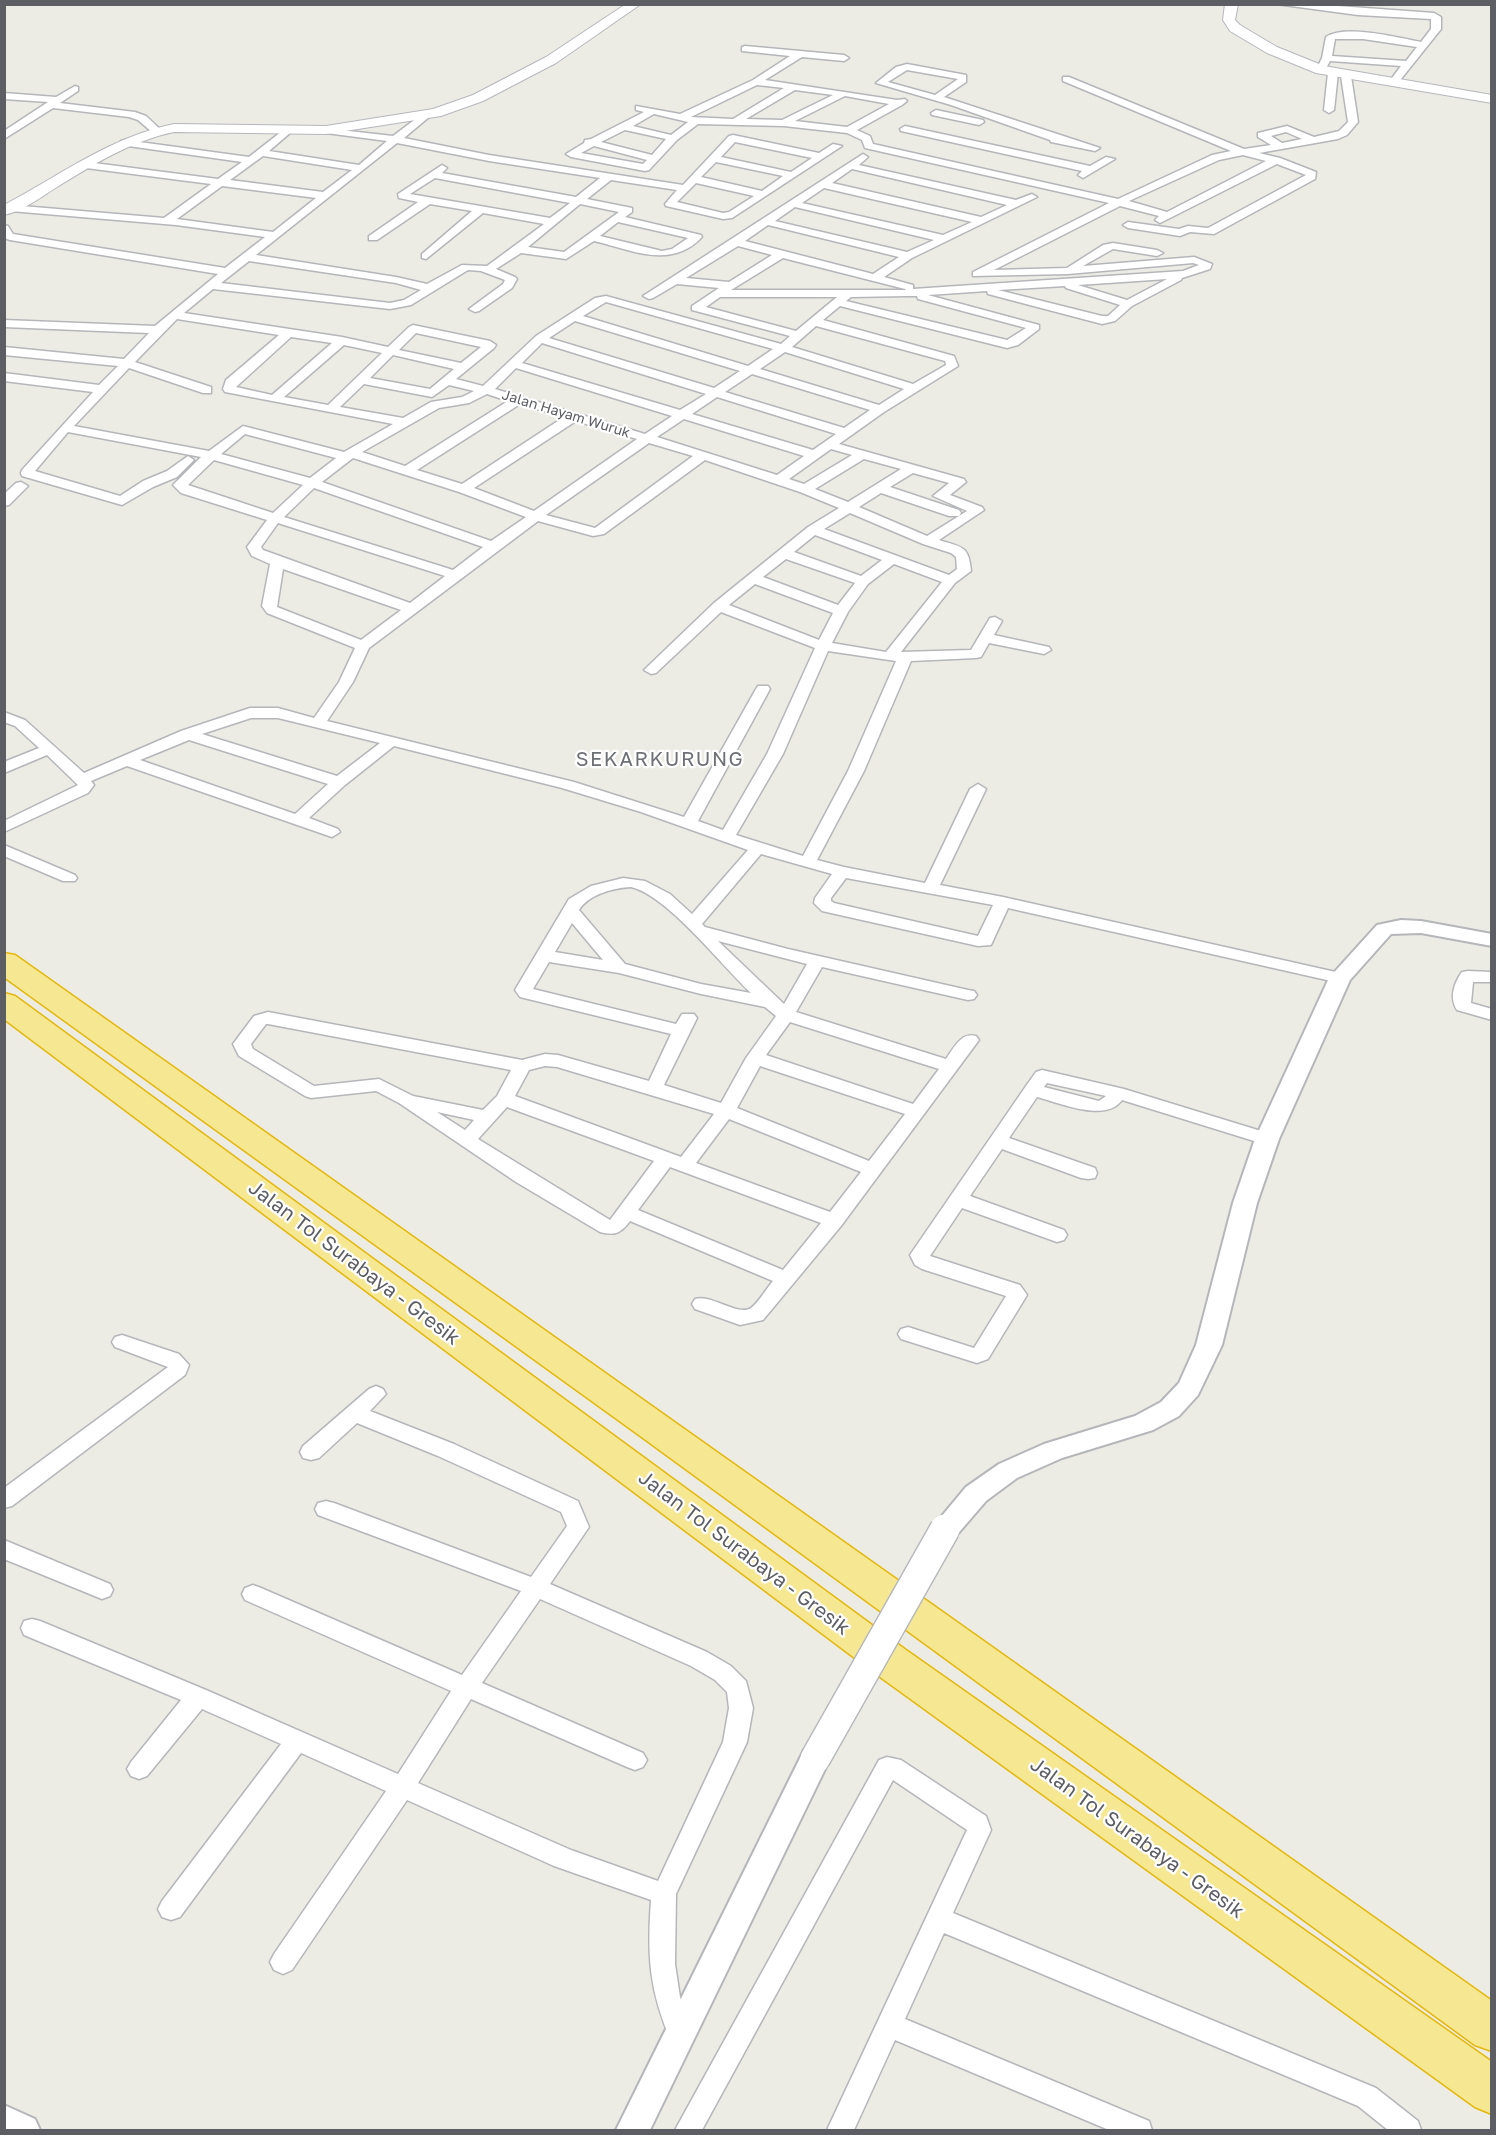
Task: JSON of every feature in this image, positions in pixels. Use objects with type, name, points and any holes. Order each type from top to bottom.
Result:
[{"type":"highway","points":[[4,962],[657,1428],[1491,2029]]},
{"type":"highway","name":"Jalan Tol Surabaya - Gresik","points":[[4,1003],[891,1662],[1491,2091]]},
{"type":"main road","points":[[7,209],[125,143],[156,130],[174,128],[326,130],[425,115],[455,107],[495,90],[551,60],[635,4]]},
{"type":"main road","points":[[1232,4],[1229,20],[1235,28],[1272,50],[1332,69],[1491,99]]},
{"type":"street","points":[[1280,4],[1436,17],[1436,29],[1394,82]]},
{"type":"street","points":[[1329,110],[1332,69],[1331,37],[1350,35],[1424,45]]},
{"type":"street","points":[[745,49],[844,58]]},
{"type":"street","points":[[682,117],[756,82],[800,54]]},
{"type":"street","points":[[775,84],[818,56]]},
{"type":"street","points":[[1332,69],[1408,64]]},
{"type":"street","points":[[937,98],[963,80],[963,77],[902,67],[881,83],[954,103],[1023,130]]},
{"type":"street","points":[[944,290],[1119,202],[1216,157],[1314,141],[1343,133],[1353,122],[1332,69]]},
{"type":"street","points":[[1066,79],[1242,152],[1276,160],[1312,174],[1310,179],[1210,232],[1188,229],[1180,233],[1139,266]]},
{"type":"street","points":[[756,82],[844,93],[899,103]]},
{"type":"street","points":[[736,121],[793,87]]},
{"type":"street","points":[[4,136],[75,89]]},
{"type":"street","points":[[784,123],[844,93]]},
{"type":"street","points":[[849,130],[919,93]]},
{"type":"street","points":[[4,96],[131,114],[141,118],[156,130]]},
{"type":"street","points":[[893,136],[954,103]]},
{"type":"street","points":[[640,108],[696,121],[784,123],[849,130],[866,138],[869,146],[1092,170]]},
{"type":"street","points":[[653,111],[590,142],[571,154],[645,168],[673,138],[696,121]]},
{"type":"street","points":[[936,113],[1023,130],[1095,148]]},
{"type":"street","points":[[196,452],[172,474],[148,484],[127,500],[116,501],[27,473],[65,428],[158,330],[227,272],[326,196],[425,115]]},
{"type":"street","points":[[4,120],[26,122]]},
{"type":"street","points":[[622,126],[673,138]]},
{"type":"street","points":[[905,129],[981,158],[1169,216]]},
{"type":"street","points":[[1280,146],[1262,135],[1287,129],[1314,141]]},
{"type":"street","points":[[326,130],[395,139],[467,154],[684,188]]},
{"type":"street","points":[[926,195],[1023,130]]},
{"type":"street","points":[[167,221],[257,157],[286,131]]},
{"type":"street","points":[[821,156],[733,138],[670,204],[723,216],[732,215],[837,146]]},
{"type":"street","points":[[590,142],[652,158]]},
{"type":"street","points":[[125,143],[361,168]]},
{"type":"street","points":[[467,154],[432,174],[403,196],[553,222]]},
{"type":"street","points":[[649,296],[767,222],[863,157]]},
{"type":"street","points":[[713,158],[791,176]]},
{"type":"street","points":[[1080,177],[1110,159]]},
{"type":"street","points":[[1146,228],[1276,160]]},
{"type":"street","points":[[86,165],[326,196]]},
{"type":"street","points":[[851,166],[926,195],[983,221]]},
{"type":"street","points":[[432,174],[628,210],[566,256],[519,249]]},
{"type":"street","points":[[488,270],[519,249],[609,176]]},
{"type":"street","points":[[693,178],[762,194]]},
{"type":"street","points":[[823,184],[1018,204]]},
{"type":"street","points":[[875,278],[908,256],[1032,197]]},
{"type":"street","points":[[373,238],[428,201]]},
{"type":"street","points":[[794,204],[945,239]]},
{"type":"street","points":[[7,209],[167,221],[274,235]]},
{"type":"street","points":[[426,256],[481,209]]},
{"type":"street","points":[[592,237],[663,254],[675,252],[697,237],[617,219]]},
{"type":"street","points":[[767,222],[908,256]]},
{"type":"street","points":[[1128,225],[1180,233]]},
{"type":"street","points":[[4,228],[5,234],[10,237],[227,272]]},
{"type":"street","points":[[736,242],[779,255],[834,276]]},
{"type":"street","points":[[1068,271],[1107,247],[1123,246],[1157,253]]},
{"type":"street","points":[[779,255],[696,308],[752,314],[799,335]]},
{"type":"street","points":[[247,257],[396,280],[432,288]]},
{"type":"street","points":[[975,288],[1102,320],[1111,319],[1128,304],[1184,274],[1206,267],[1206,264],[1194,260],[1068,271],[977,274]]},
{"type":"street","points":[[211,285],[390,306],[406,303],[462,268],[488,270],[510,278],[512,282],[475,309]]},
{"type":"street","points":[[717,294],[777,294],[842,298],[1184,274]]},
{"type":"street","points":[[675,280],[729,286],[834,276],[875,278],[927,291]]},
{"type":"street","points":[[1059,282],[1128,304]]},
{"type":"street","points":[[842,298],[1007,344],[1014,342],[1035,327],[906,293]]},
{"type":"street","points":[[752,314],[777,294]]},
{"type":"street","points":[[319,722],[346,682],[363,646],[493,546],[647,438],[783,348],[842,298]]},
{"type":"street","points":[[410,608],[277,562],[257,553],[254,547],[274,519],[312,483],[348,455],[435,405],[465,400],[486,390],[540,339],[599,300],[606,299],[783,348],[913,388]]},
{"type":"street","points":[[175,315],[342,341],[464,367]]},
{"type":"street","points":[[574,317],[880,409]]},
{"type":"street","points":[[4,322],[158,330]]},
{"type":"street","points":[[779,480],[880,409],[952,366],[950,359],[816,322]]},
{"type":"street","points":[[332,408],[415,329],[490,345],[435,391],[429,393],[362,380]]},
{"type":"street","points":[[288,333],[228,386],[229,389],[405,422]]},
{"type":"street","points":[[540,339],[846,433]]},
{"type":"street","points":[[274,399],[342,341]]},
{"type":"street","points":[[4,351],[127,363],[207,390]]},
{"type":"street","points":[[514,364],[814,455]]},
{"type":"street","points":[[4,377],[101,389]]},
{"type":"street","name":"Jalan Hayam Wuruk","points":[[447,381],[519,399],[703,455],[805,489],[928,541],[956,550],[963,556],[964,572],[950,580]]},
{"type":"street","points":[[406,471],[519,399]]},
{"type":"street","points":[[464,489],[575,416]]},
{"type":"street","points":[[65,428],[211,455],[312,483],[493,546]]},
{"type":"street","points":[[455,575],[181,488],[181,483],[243,430],[406,471],[464,489],[536,516],[588,531],[599,531],[703,455]]},
{"type":"street","points":[[830,445],[959,482],[940,496],[975,508],[975,513],[928,541]]},
{"type":"street","points":[[805,489],[864,454]]},
{"type":"street","points":[[651,670],[719,606],[813,530],[912,468]]},
{"type":"street","points":[[4,502],[21,486]]},
{"type":"street","points":[[880,488],[967,518]]},
{"type":"street","points":[[807,863],[856,771],[898,657],[950,580],[813,530]]},
{"type":"street","points":[[785,554],[863,581]]},
{"type":"street","points":[[727,837],[775,754],[823,646],[841,612],[863,581],[894,558]]},
{"type":"street","points":[[277,562],[269,606],[272,610],[363,646]]},
{"type":"street","points":[[754,579],[841,612]]},
{"type":"street","points":[[719,606],[823,646],[898,657],[976,654],[995,621]]},
{"type":"street","points":[[985,638],[1044,650]]},
{"type":"street","points":[[689,823],[763,689]]},
{"type":"street","points":[[82,779],[186,734],[250,713],[278,713],[568,785],[689,823],[758,848],[842,872],[1003,902],[1340,978]]},
{"type":"street","points":[[4,716],[20,723],[82,779],[85,788],[4,827]]},
{"type":"street","points":[[186,734],[339,783]]},
{"type":"street","points":[[298,820],[339,783],[393,740]]},
{"type":"street","points":[[4,768],[49,749]]},
{"type":"street","points":[[128,761],[332,832]]},
{"type":"street","points":[[930,889],[978,789]]},
{"type":"street","points":[[696,926],[758,848]]},
{"type":"street","points":[[4,850],[69,878]]},
{"type":"street","points":[[842,872],[823,898],[822,903],[828,907],[978,941],[985,941],[1003,902]]},
{"type":"street","points":[[654,1088],[685,1025],[526,993],[524,990],[572,912],[575,903],[585,895],[620,882],[637,883],[654,889],[696,926],[770,1002],[786,1015],[949,1066]]},
{"type":"street","points":[[572,912],[619,968]]},
{"type":"street","points":[[696,926],[818,960],[968,995]]},
{"type":"street","points":[[633,2130],[815,1759],[945,1529],[976,1494],[1008,1471],[1053,1451],[1144,1423],[1170,1409],[1189,1388],[1209,1345],[1245,1203],[1267,1139],[1340,978],[1384,929],[1401,926],[1421,927],[1491,940]]},
{"type":"street","points":[[546,956],[619,968],[701,989],[770,1002]]},
{"type":"street","points":[[685,1165],[726,1111],[755,1058],[786,1015],[818,960]]},
{"type":"street","points":[[701,989],[741,972]]},
{"type":"street","points":[[1491,977],[1468,976],[1465,979],[1461,1002],[1463,1006],[1491,1015]]},
{"type":"street","points":[[667,1158],[615,1227],[607,1227],[466,1140],[405,1099],[374,1084],[311,1092],[245,1052],[242,1044],[260,1020],[268,1018],[522,1066],[545,1060],[558,1061],[726,1111],[871,1169]]},
{"type":"street","points":[[702,1304],[741,1318],[756,1315],[834,1221],[970,1040]]},
{"type":"street","points":[[755,1058],[916,1111]]},
{"type":"street","points":[[466,1140],[504,1099],[522,1066]]},
{"type":"street","points":[[908,1334],[977,1356],[981,1354],[1017,1295],[1013,1290],[922,1260],[920,1255],[1038,1078],[1048,1076],[1118,1093],[1267,1139]]},
{"type":"street","points":[[405,1099],[487,1117]]},
{"type":"street","points":[[504,1099],[834,1221]]},
{"type":"street","points":[[998,1141],[1088,1173]]},
{"type":"street","points":[[958,1199],[1057,1235]]},
{"type":"street","points":[[626,1212],[786,1279]]},
{"type":"street","points":[[4,1500],[178,1370],[179,1365],[172,1359],[123,1342]]},
{"type":"street","points":[[311,1452],[376,1394]]},
{"type":"street","points":[[283,1962],[403,1786],[467,1686],[578,1527],[570,1507],[446,1450],[356,1414]]},
{"type":"street","points":[[326,1509],[536,1588],[699,1659],[723,1673],[738,1688],[741,1708],[735,1742],[664,1894],[662,1964],[667,1997],[681,2034]]},
{"type":"street","points":[[4,1549],[102,1590]]},
{"type":"street","points":[[253,1594],[635,1760]]},
{"type":"street","points":[[32,1628],[198,1697],[563,1858],[664,1894]]},
{"type":"street","points":[[139,1768],[198,1697]]},
{"type":"street","points":[[171,1909],[297,1741]]},
{"type":"street","points":[[688,2130],[887,1767],[893,1767],[979,1827],[843,2130]]},
{"type":"street","points":[[939,1919],[1367,2097],[1408,2130]]},
{"type":"street","points":[[889,2025],[1139,2130]]},
{"type":"district","name":"SEKARKURUNG","points":[[660,760]]}]
